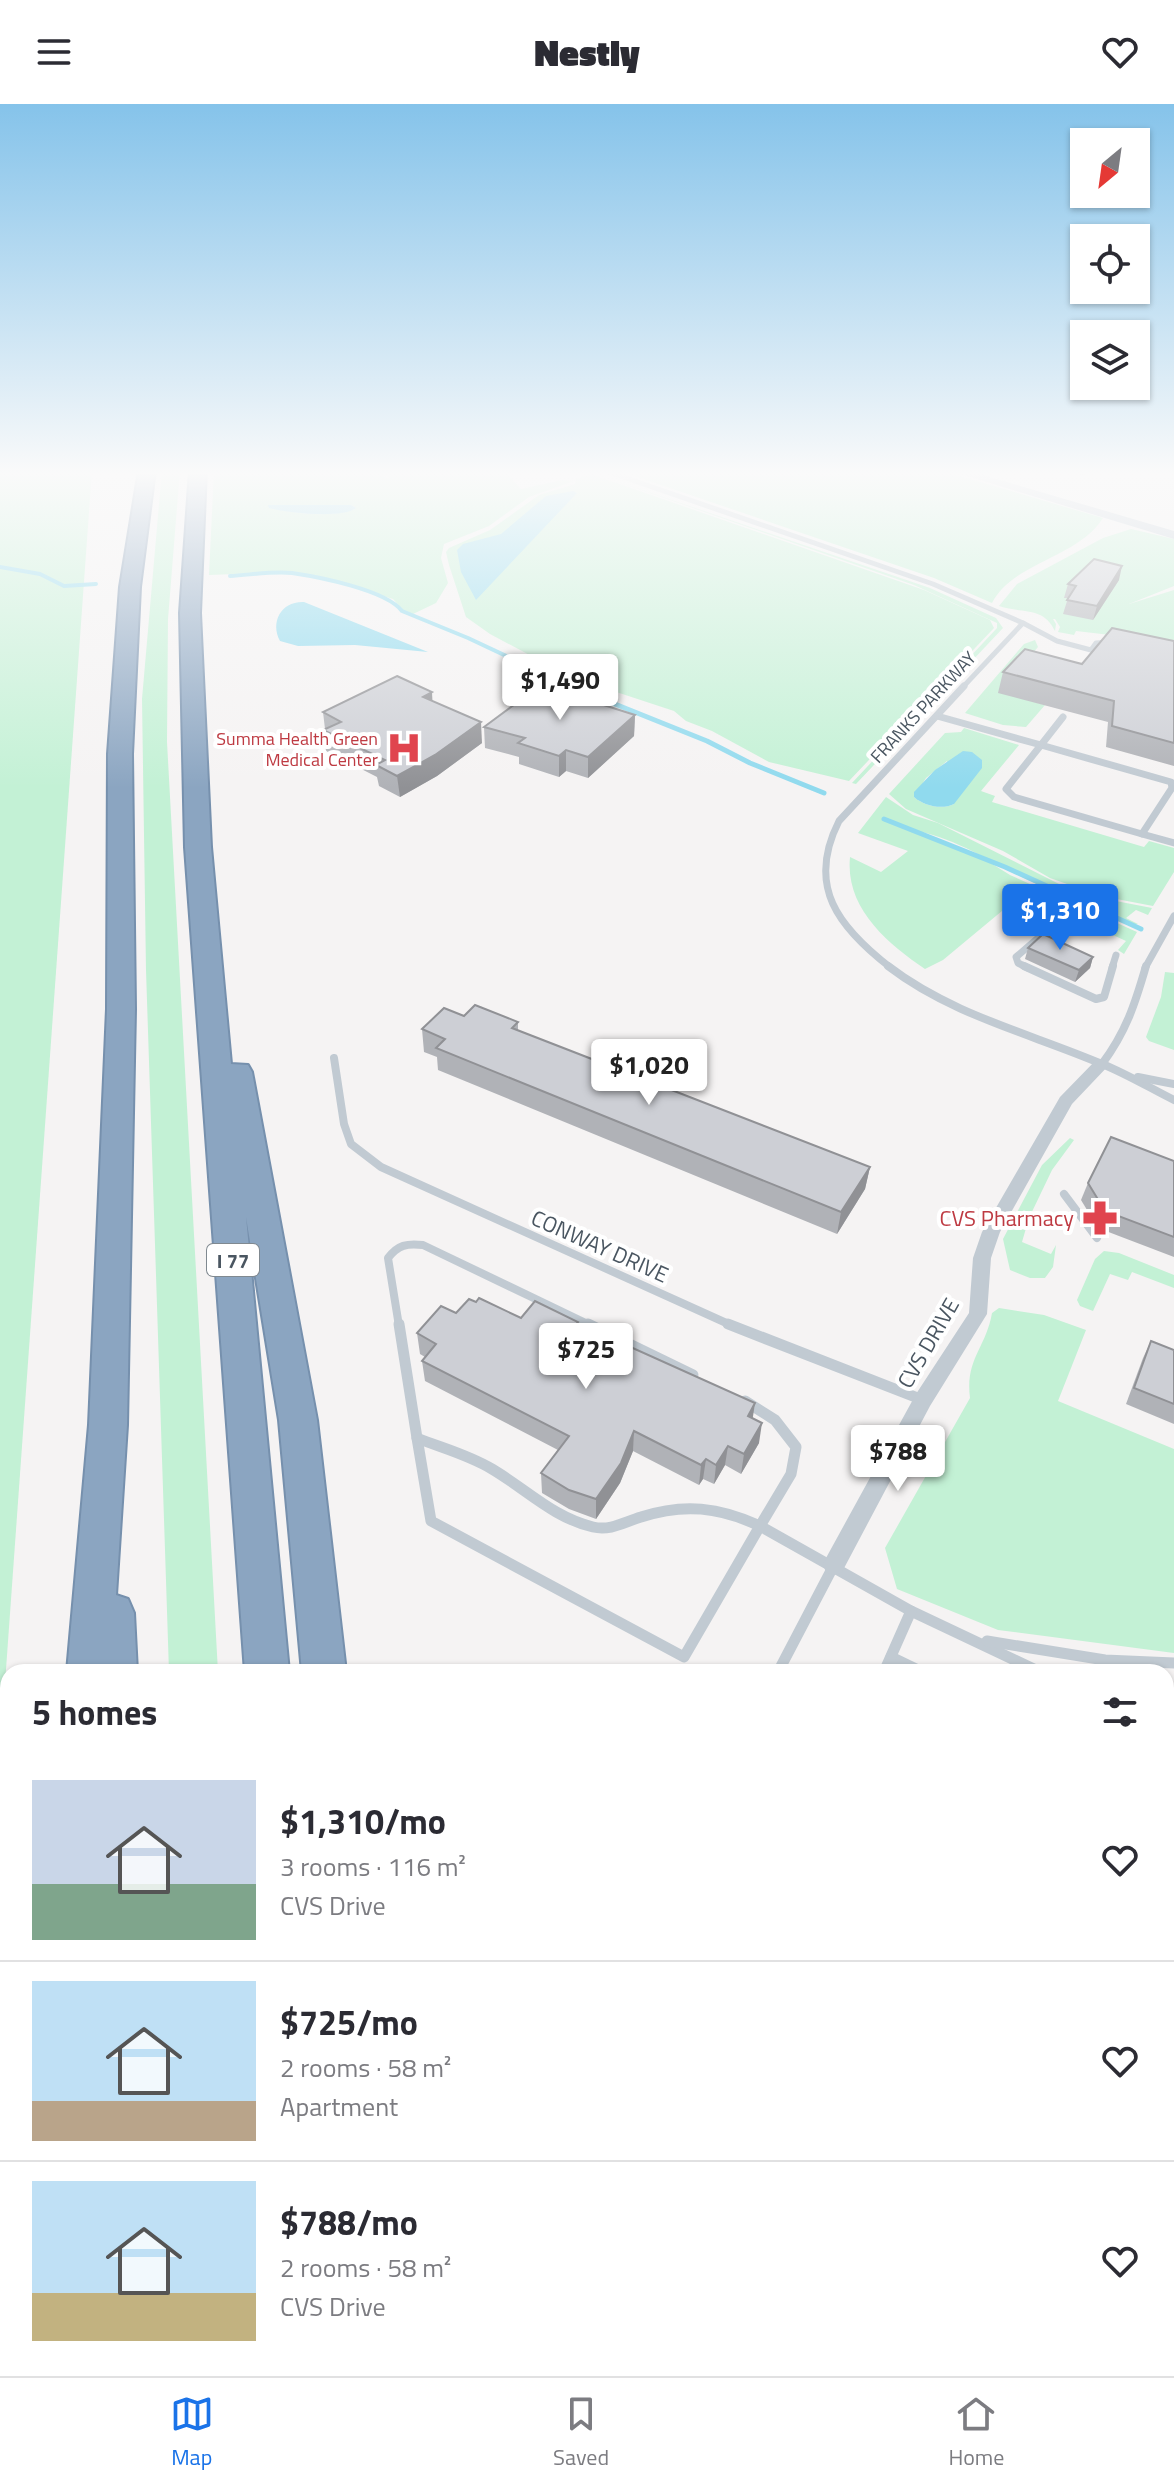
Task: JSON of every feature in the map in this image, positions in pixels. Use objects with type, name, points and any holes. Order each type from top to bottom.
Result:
[{"type":"highway","points":[[90,1664],[108,1425],[121,1009],[120,754],[132,576]]},
{"type":"highway","name":"I 77","points":[[192,576],[190,613],[198,847],[266,1664]]},
{"type":"highway","points":[[198,847],[298,1420],[323,1664]]},
{"type":"highway","points":[[108,1425],[115,1664]]},
{"type":"street","name":"CVS DRIVE","points":[[834,1565],[923,1400],[978,1314],[982,1258],[991,1232],[1066,1101],[1102,1064]]},
{"type":"lane","points":[[910,576],[1023,623],[1057,641],[1091,650],[1102,642],[1123,644]]},
{"type":"lane","name":"FRANKS PARKWAY","points":[[1023,623],[831,832],[822,855],[823,883],[829,900],[857,937],[921,988],[951,1004],[1127,1075],[1174,1100]]},
{"type":"lane","points":[[937,716],[1171,782],[1172,788],[1142,834]]},
{"type":"lane","points":[[1063,717],[1006,789],[1008,794],[1174,843]]},
{"type":"lane","points":[[1102,1064],[1121,1035],[1143,987],[1146,964],[1174,916]]},
{"type":"lane","points":[[1052,926],[1016,957],[1018,963],[1096,999],[1104,997],[1116,955]]},
{"type":"lane","name":"CONWAY DRIVE","points":[[334,1058],[344,1124],[351,1144],[381,1167],[763,1340],[923,1400]]},
{"type":"lane","name":"FRANKS PARKWAY","points":[[1127,1075],[1174,1084]]},
{"type":"lane","points":[[1064,1194],[1097,1238]]},
{"type":"lane","points":[[701,1379],[423,1245],[408,1242],[396,1247],[388,1258],[431,1521],[684,1657],[791,1474],[796,1447],[782,1423],[766,1410],[740,1398]]},
{"type":"lane","points":[[417,1438],[487,1466],[511,1481],[528,1497],[573,1522],[599,1529],[695,1505],[724,1509],[834,1565],[911,1611],[1024,1664]]},
{"type":"lane","points":[[782,1664],[834,1565]]},
{"type":"lane","points":[[888,1664],[911,1611]]},
{"type":"lane","points":[[976,1639],[1105,1660],[1174,1663]]},
{"type":"lane","points":[[891,1657],[905,1664]]},
{"type":"green space","points":[[0,576],[84,576],[6,1664],[0,1664]]},
{"type":"green space","points":[[153,576],[171,576],[167,742],[218,1664],[169,1664],[146,970],[142,699]]},
{"type":"green space","points":[[313,576],[446,576],[448,583],[436,603],[413,614],[404,611],[393,599]]},
{"type":"green space","points":[[453,576],[884,576],[924,590],[990,620],[994,628],[849,781],[769,762],[712,731],[686,721],[674,711],[592,684],[579,675],[565,674],[490,634],[466,617]]},
{"type":"green space","points":[[888,576],[930,588],[996,618],[1003,628],[856,784],[852,783],[997,628],[997,623]]},
{"type":"green space","points":[[928,576],[1018,576],[1002,589],[992,603]]},
{"type":"green space","points":[[1032,576],[1174,576],[1174,586],[1129,604],[1174,590],[1174,647],[1171,642],[1076,631],[1074,635],[1058,632],[1060,627],[1053,619],[1055,631],[1038,614],[999,606],[1017,584]]},
{"type":"green space","points":[[1035,640],[1038,647],[999,692],[1045,705],[1026,727],[1003,725],[965,713],[1024,644]]},
{"type":"green space","points":[[964,728],[1019,745],[981,791],[995,796],[992,802],[1144,847],[1149,841],[1174,848],[1174,872],[1153,906],[1101,896],[1050,878],[1003,851],[906,809],[889,794],[945,733],[961,732]],"holes":[[[947,761],[954,804],[933,806],[914,797],[926,778]]]},
{"type":"green space","points":[[886,797],[913,815],[938,823],[1061,885],[1095,897],[1152,908],[1148,915],[1136,910],[1126,918],[1138,924],[1131,924],[1035,883],[955,843],[911,830],[981,857],[1010,875],[1137,932],[1124,954],[1118,950],[1126,941],[1028,896],[1020,903],[1014,901],[943,960],[925,969],[883,936],[871,922],[854,892],[850,875],[850,857],[881,872],[908,851],[858,833]]},
{"type":"green space","points":[[1165,972],[1174,973],[1174,1050],[1146,1037],[1161,997]]},
{"type":"green space","points":[[1070,1138],[1074,1140],[1052,1170],[1029,1218],[1022,1242],[1051,1254],[1056,1245],[1053,1267],[1045,1278],[1030,1278],[1010,1270],[1003,1239],[1042,1165]]},
{"type":"green space","points":[[1104,1251],[1119,1253],[1174,1275],[1174,1288],[1132,1272],[1128,1280],[1110,1274],[1093,1311],[1080,1306],[1077,1300],[1095,1259]]},
{"type":"green space","points":[[999,1308],[1044,1315],[1086,1330],[1058,1401],[1174,1449],[1174,1653],[998,1630],[897,1589],[885,1548],[970,1398],[973,1363],[992,1313]]},
{"type":"water","points":[[463,576],[499,576],[476,600]]},
{"type":"water","points":[[304,602],[428,652],[355,645],[298,646],[280,641],[276,627],[280,614],[289,605]]},
{"type":"water","points":[[963,751],[972,752],[982,760],[982,768],[954,804],[933,806],[914,797],[914,792],[935,770]]},
{"type":"building","points":[[1076,576],[1116,576],[1097,606],[1067,600],[1076,586],[1068,584]]},
{"type":"building","points":[[1112,628],[1174,641],[1174,743],[1112,726],[1114,701],[1003,672],[1025,649],[1082,664]]},
{"type":"building","points":[[397,676],[432,692],[423,697],[481,722],[435,755],[397,776],[376,765],[385,760],[323,730],[341,722],[323,712]]},
{"type":"building","points":[[541,685],[635,715],[588,757],[566,750],[559,756],[518,743],[525,738],[484,727]]},
{"type":"building","points":[[1043,934],[1093,957],[1079,970],[1028,948]]},
{"type":"building","points":[[475,1005],[518,1022],[512,1028],[870,1167],[841,1212],[436,1048],[445,1039],[422,1029],[444,1008],[464,1016]]},
{"type":"building","name":"CVS Pharmacy","points":[[1111,1137],[1174,1161],[1174,1237],[1105,1211],[1088,1183]]},
{"type":"building","points":[[479,1298],[521,1318],[535,1301],[578,1322],[565,1339],[603,1357],[615,1340],[755,1403],[748,1416],[762,1423],[744,1454],[728,1446],[716,1465],[706,1459],[701,1465],[634,1431],[621,1463],[596,1499],[569,1490],[541,1473],[569,1436],[422,1361],[436,1344],[417,1333],[441,1306],[456,1313],[469,1299],[476,1302]]},
{"type":"building","points":[[1151,1341],[1174,1350],[1174,1404],[1134,1388]]},
{"type":"waterway","points":[[44,576],[64,586],[96,584]]},
{"type":"waterway","points":[[308,576],[382,597],[402,611],[574,688]]},
{"type":"waterway","points":[[570,686],[707,741],[750,763],[824,793]]},
{"type":"waterway","points":[[884,819],[1005,867],[1141,929]]},
{"type":"place","name":"Summa Health Green Medical Center","points":[[404,748]]},
{"type":"place","name":"CVS Pharmacy","points":[[1100,1218]]}]
